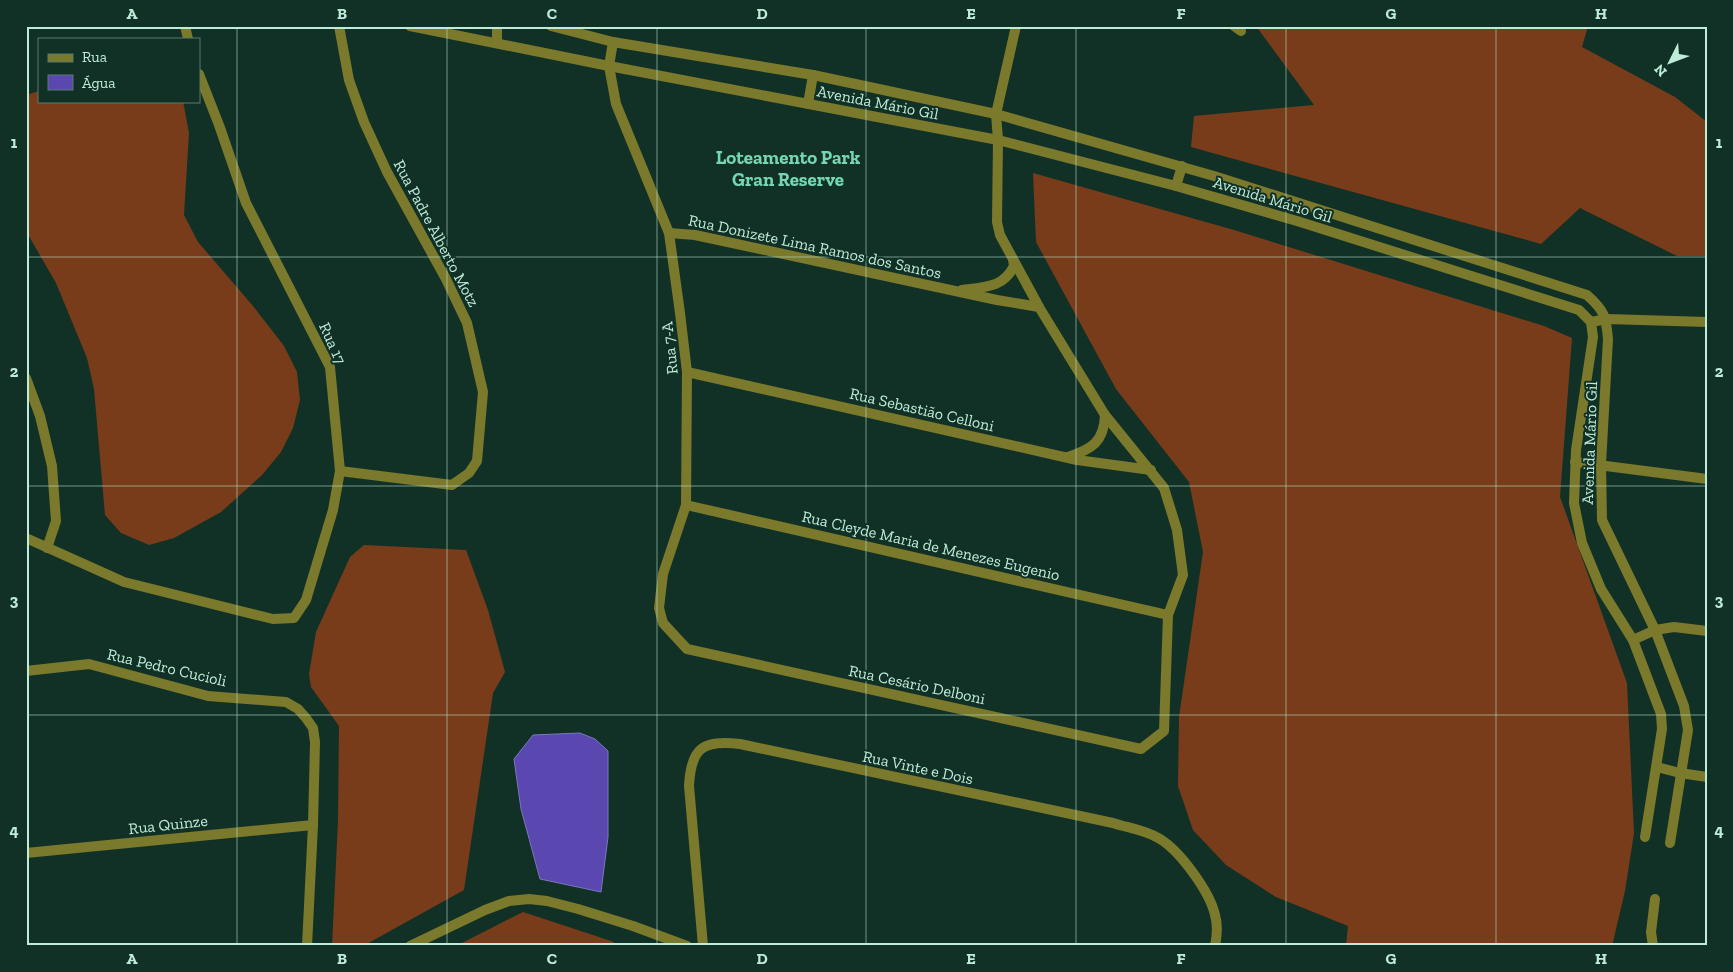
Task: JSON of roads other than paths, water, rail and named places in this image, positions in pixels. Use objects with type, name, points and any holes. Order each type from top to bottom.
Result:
[{"type":"street","points":[[184,26],[188,38]]},
{"type":"street","name":"Rua Padre Alberto Motz","points":[[338,26],[349,80],[364,122],[387,172],[446,279],[467,323],[483,392],[477,461],[469,473],[452,485],[340,471]]},
{"type":"street","name":"Avenida Mário Gil","points":[[410,26],[998,140],[1176,186],[1580,310],[1591,322],[1593,337],[1575,462],[1574,503],[1582,543],[1602,589],[1633,640],[1661,714],[1662,728],[1646,837]]},
{"type":"street","points":[[497,26],[497,43]]},
{"type":"street","name":"Avenida Mário Gil","points":[[551,26],[613,42],[813,76],[996,114],[1182,166],[1587,295],[1598,304],[1607,319],[1608,340],[1601,464],[1602,520],[1655,630],[1684,706],[1688,730],[1670,843]]},
{"type":"street","points":[[1016,26],[996,114],[998,140],[997,222],[1000,235],[1039,307],[1104,415],[1164,488],[1177,530],[1183,575],[1168,615]]},
{"type":"street","name":"Rua 7-A","points":[[613,42],[610,66],[616,104],[669,232],[687,372],[686,505],[663,574],[659,608],[663,624],[687,649]]},
{"type":"street","points":[[808,104],[813,76]]},
{"type":"street","name":"Rua 17","points":[[47,548],[124,582],[273,619],[294,618],[306,600],[333,510],[340,471],[330,367],[246,203],[200,77]]},
{"type":"street","points":[[1176,186],[1182,166]]},
{"type":"street","points":[[1356,240],[1361,223]]},
{"type":"street","name":"Rua Donizete Lima Ramos dos Santos","points":[[669,232],[694,235],[954,291],[1039,307]]},
{"type":"street","points":[[954,291],[1001,283],[1010,276],[1014,266],[1012,256]]},
{"type":"street","points":[[1483,279],[1488,263]]},
{"type":"street","points":[[1591,322],[1607,319],[1707,322]]},
{"type":"street","name":"Rua Sebastião Celloni","points":[[687,372],[1067,457],[1150,470]]},
{"type":"street","points":[[26,378],[40,416],[52,466],[56,521],[47,548],[26,538]]},
{"type":"street","points":[[1067,457],[1085,451],[1094,445],[1103,432],[1104,415]]},
{"type":"street","points":[[1575,462],[1707,479]]},
{"type":"street","name":"Rua Cleyde Maria de Menezes Eugenio","points":[[686,505],[1168,615]]},
{"type":"street","name":"Rua Cesário Delboni","points":[[687,649],[1141,749],[1164,732],[1168,615]]},
{"type":"street","points":[[1633,640],[1655,630],[1674,627],[1707,631]]},
{"type":"street","name":"Rua Pedro Cucioli","points":[[26,671],[89,664],[208,696],[286,702],[298,709],[313,728],[315,742],[307,946]]},
{"type":"street","name":"Rua Vinte e Dois","points":[[703,946],[689,786],[690,769],[695,755],[706,746],[724,742],[1113,823],[1152,834],[1172,848],[1194,876],[1209,900],[1217,927],[1215,946]]},
{"type":"street","points":[[1657,767],[1680,774],[1707,777]]},
{"type":"street","name":"Rua Quinze","points":[[26,853],[313,825]]},
{"type":"street","points":[[410,946],[485,910],[509,901],[530,899],[547,901],[578,909],[633,926],[687,946]]},
{"type":"street","points":[[1653,946],[1651,932],[1655,899]]},
{"type":"water","points":[[580,733],[595,739],[608,751],[608,837],[601,892],[540,879],[521,809],[514,759],[533,735]]},
{"type":"district","name":"Loteamento Park Gran Reserve","points":[[788,168]]}]
